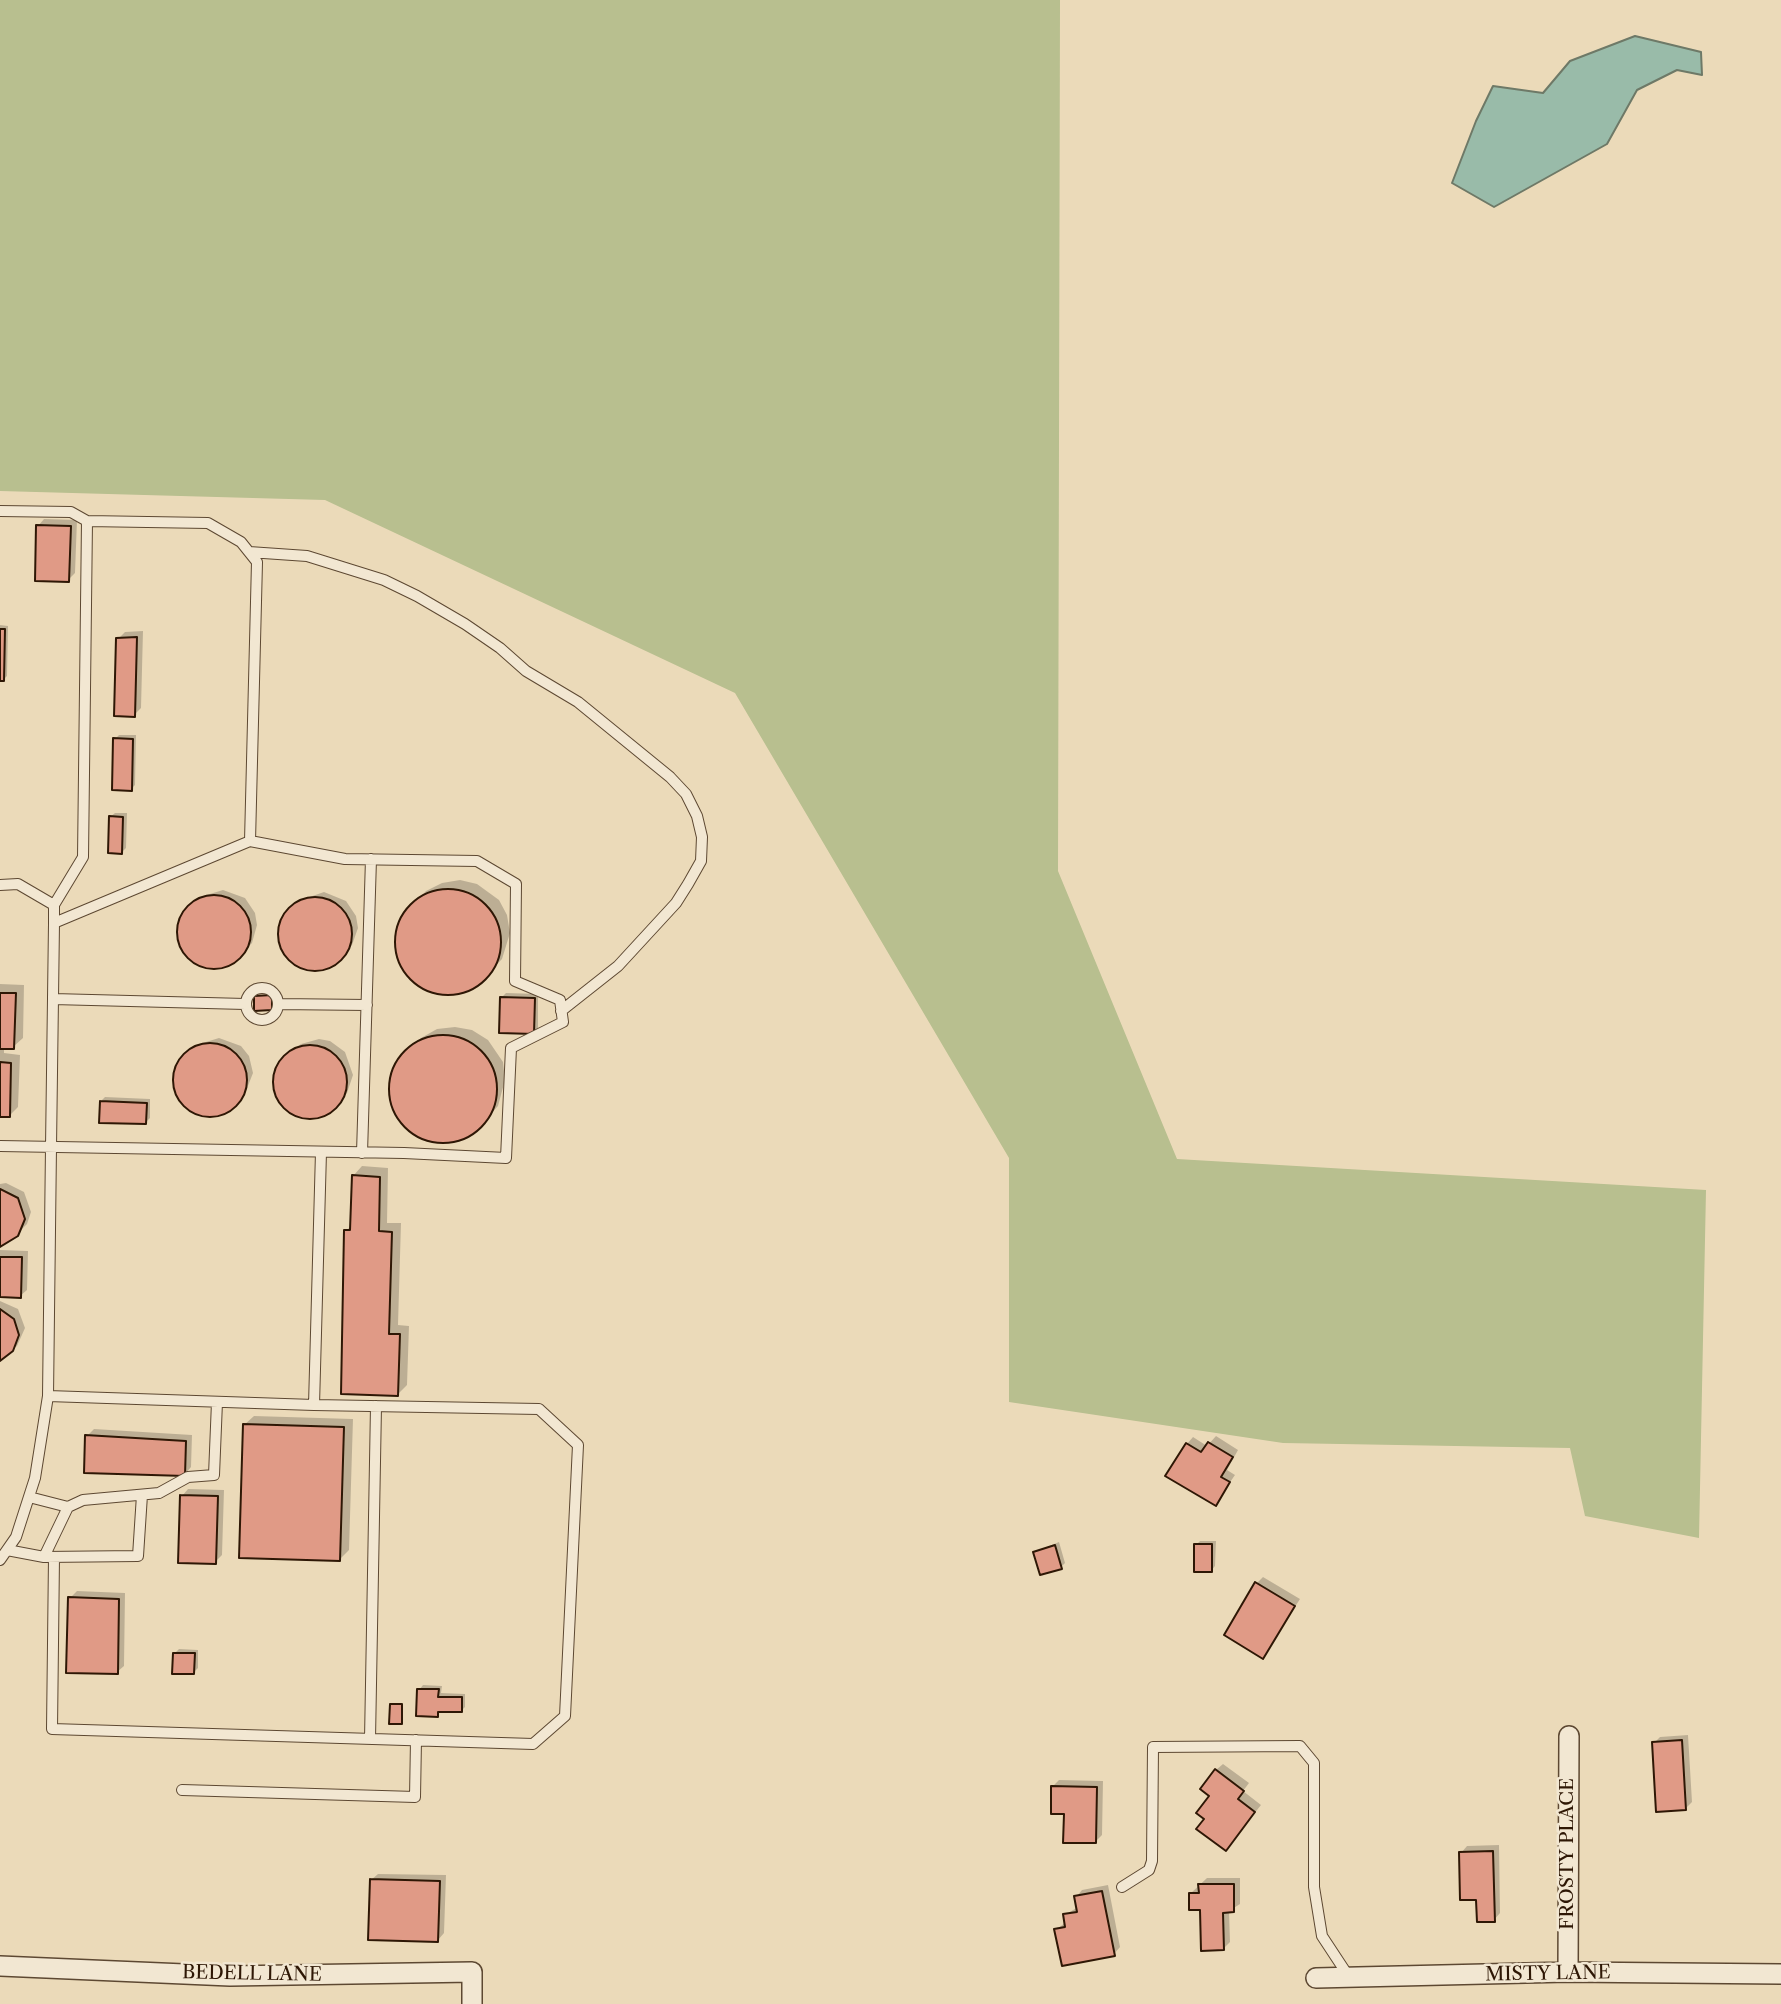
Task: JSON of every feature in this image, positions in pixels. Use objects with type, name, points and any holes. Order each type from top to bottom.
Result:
[{"type":"street","name":"FROSTY PLACE","points":[[1568,1972],[1569,1735]]},
{"type":"street","name":"BEDELL LANE","points":[[0,1966],[230,1976],[472,1972],[472,2004]]},
{"type":"street","name":"MISTY LANE","points":[[1316,1978],[1568,1972],[1781,1974]]},
{"type":"lane","points":[[0,511],[71,512],[87,521],[208,523],[241,542],[257,562],[250,841]]},
{"type":"lane","points":[[0,1560],[16,1537],[29,1497],[48,1396],[54,905],[82,858],[87,521]]},
{"type":"lane","points":[[248,552],[307,556],[384,580],[417,596],[465,624],[500,648],[526,671],[578,702],[670,777],[686,794],[697,816],[702,837],[701,861],[688,884],[676,903],[618,966],[561,1011]]},
{"type":"lane","points":[[0,1146],[506,1158],[511,1048],[563,1022],[560,999],[515,981],[516,884],[477,860],[345,859],[250,841],[54,923]]},
{"type":"lane","points":[[362,1153],[371,859]]},
{"type":"lane","points":[[0,884],[18,884],[54,905]]},
{"type":"lane","points":[[262,988],[273,992],[278,1004],[273,1016],[262,1021],[250,1016],[245,1004],[250,992],[262,988]]},
{"type":"lane","points":[[53,999],[245,1004]]},
{"type":"lane","points":[[278,1004],[367,1005]]},
{"type":"lane","points":[[313,1405],[321,1152]]},
{"type":"lane","points":[[48,1396],[538,1409],[578,1445],[565,1716],[533,1744],[52,1729],[49,1557],[68,1507]]},
{"type":"lane","points":[[29,1497],[68,1507],[83,1500],[159,1493],[188,1477],[214,1475],[217,1402]]},
{"type":"lane","points":[[370,1739],[376,1406]]},
{"type":"lane","points":[[7,1550],[49,1557],[138,1556],[142,1495]]},
{"type":"lane","points":[[182,1790],[415,1797],[416,1740]]},
{"type":"lane","points":[[1122,1887],[1149,1870],[1152,1861],[1153,1747],[1300,1746],[1314,1763],[1314,1887],[1322,1936],[1350,1978]]},
{"type":"shaded area","points":[[0,0],[1060,0],[1058,871],[1177,1159],[1706,1190],[1699,1538],[1585,1516],[1570,1448],[1283,1443],[1009,1402],[1009,1158],[735,693],[325,500],[0,491]]},
{"type":"shaded area","points":[[1635,36],[1701,52],[1702,75],[1677,70],[1637,90],[1607,144],[1494,207],[1452,183],[1493,86],[1543,93],[1570,61]]},
{"type":"building","points":[[36,525],[71,526],[69,582],[35,581]]},
{"type":"building","points":[[0,629],[5,629],[4,681],[0,681]]},
{"type":"building","points":[[137,637],[135,717],[114,716],[116,638]]},
{"type":"building","points":[[113,738],[133,739],[132,791],[112,790]]},
{"type":"building","points":[[109,816],[123,817],[122,854],[108,853]]},
{"type":"building","points":[[448,889],[468,893],[486,904],[497,922],[501,942],[497,962],[486,980],[468,991],[448,995],[428,991],[410,980],[399,962],[395,942],[399,922],[410,904],[428,893]]},
{"type":"building","points":[[214,895],[228,898],[240,906],[248,918],[251,932],[248,946],[240,958],[228,966],[214,969],[200,966],[188,958],[180,946],[177,932],[180,918],[188,906],[200,898]]},
{"type":"building","points":[[315,897],[329,900],[341,908],[349,920],[352,934],[349,948],[341,960],[329,968],[315,971],[301,968],[289,960],[281,948],[278,934],[281,920],[289,908],[301,900]]},
{"type":"building","points":[[0,993],[16,993],[14,1049],[0,1049]]},
{"type":"building","points":[[272,995],[272,1010],[254,1011],[254,996]]},
{"type":"building","points":[[500,997],[535,998],[534,1034],[499,1033]]},
{"type":"building","points":[[443,1035],[464,1039],[481,1051],[493,1068],[497,1089],[493,1110],[481,1127],[464,1139],[443,1143],[422,1139],[405,1127],[393,1110],[389,1089],[393,1068],[405,1051],[422,1039]]},
{"type":"building","points":[[210,1043],[224,1046],[236,1054],[244,1066],[247,1080],[244,1094],[236,1106],[224,1114],[210,1117],[196,1114],[184,1106],[176,1094],[173,1080],[176,1066],[184,1054],[196,1046]]},
{"type":"building","points":[[310,1045],[324,1048],[336,1056],[344,1068],[347,1082],[344,1096],[336,1108],[324,1116],[310,1119],[296,1116],[284,1108],[276,1096],[273,1082],[276,1068],[284,1056],[296,1048]]},
{"type":"building","points":[[0,1062],[11,1063],[10,1117],[0,1117]]},
{"type":"building","points":[[100,1101],[147,1103],[146,1124],[99,1123]]},
{"type":"building","points":[[352,1175],[380,1177],[379,1231],[392,1232],[389,1334],[400,1334],[398,1396],[341,1394],[344,1230],[350,1230]]},
{"type":"building","points":[[0,1189],[18,1198],[25,1219],[18,1236],[0,1247]]},
{"type":"building","points":[[0,1257],[22,1257],[21,1298],[0,1297]]},
{"type":"building","points":[[0,1309],[14,1319],[19,1335],[13,1351],[0,1361]]},
{"type":"building","points":[[243,1424],[344,1427],[340,1561],[239,1558]]},
{"type":"building","points":[[85,1435],[186,1441],[185,1476],[84,1473]]},
{"type":"building","points":[[1208,1442],[1233,1457],[1221,1477],[1230,1482],[1216,1506],[1165,1476],[1186,1443],[1201,1452]]},
{"type":"building","points":[[180,1495],[218,1496],[216,1564],[178,1563]]},
{"type":"building","points":[[1194,1544],[1212,1544],[1212,1572],[1194,1572]]},
{"type":"building","points":[[1055,1545],[1062,1569],[1040,1575],[1033,1552]]},
{"type":"building","points":[[1255,1582],[1295,1606],[1263,1659],[1224,1635]]},
{"type":"building","points":[[68,1597],[119,1599],[118,1674],[66,1673]]},
{"type":"building","points":[[173,1653],[195,1653],[194,1674],[172,1674]]},
{"type":"building","points":[[417,1689],[439,1689],[438,1697],[462,1697],[462,1712],[438,1712],[438,1717],[416,1716]]},
{"type":"building","points":[[390,1704],[402,1704],[402,1724],[389,1724]]},
{"type":"building","points":[[1682,1740],[1686,1810],[1656,1812],[1652,1742]]},
{"type":"building","points":[[1215,1769],[1244,1791],[1238,1799],[1255,1812],[1226,1851],[1196,1829],[1204,1819],[1196,1813],[1209,1796],[1200,1789]]},
{"type":"building","points":[[1051,1786],[1097,1787],[1096,1843],[1063,1843],[1064,1814],[1051,1814]]},
{"type":"building","points":[[1493,1851],[1495,1922],[1477,1922],[1476,1900],[1460,1900],[1459,1852]]},
{"type":"building","points":[[370,1879],[440,1881],[438,1942],[368,1940]]},
{"type":"building","points":[[1198,1884],[1234,1884],[1234,1912],[1223,1913],[1224,1950],[1201,1951],[1200,1910],[1189,1910],[1189,1893],[1199,1893]]},
{"type":"building","points":[[1102,1891],[1115,1956],[1062,1966],[1054,1929],[1065,1927],[1063,1914],[1077,1912],[1074,1896]]}]
